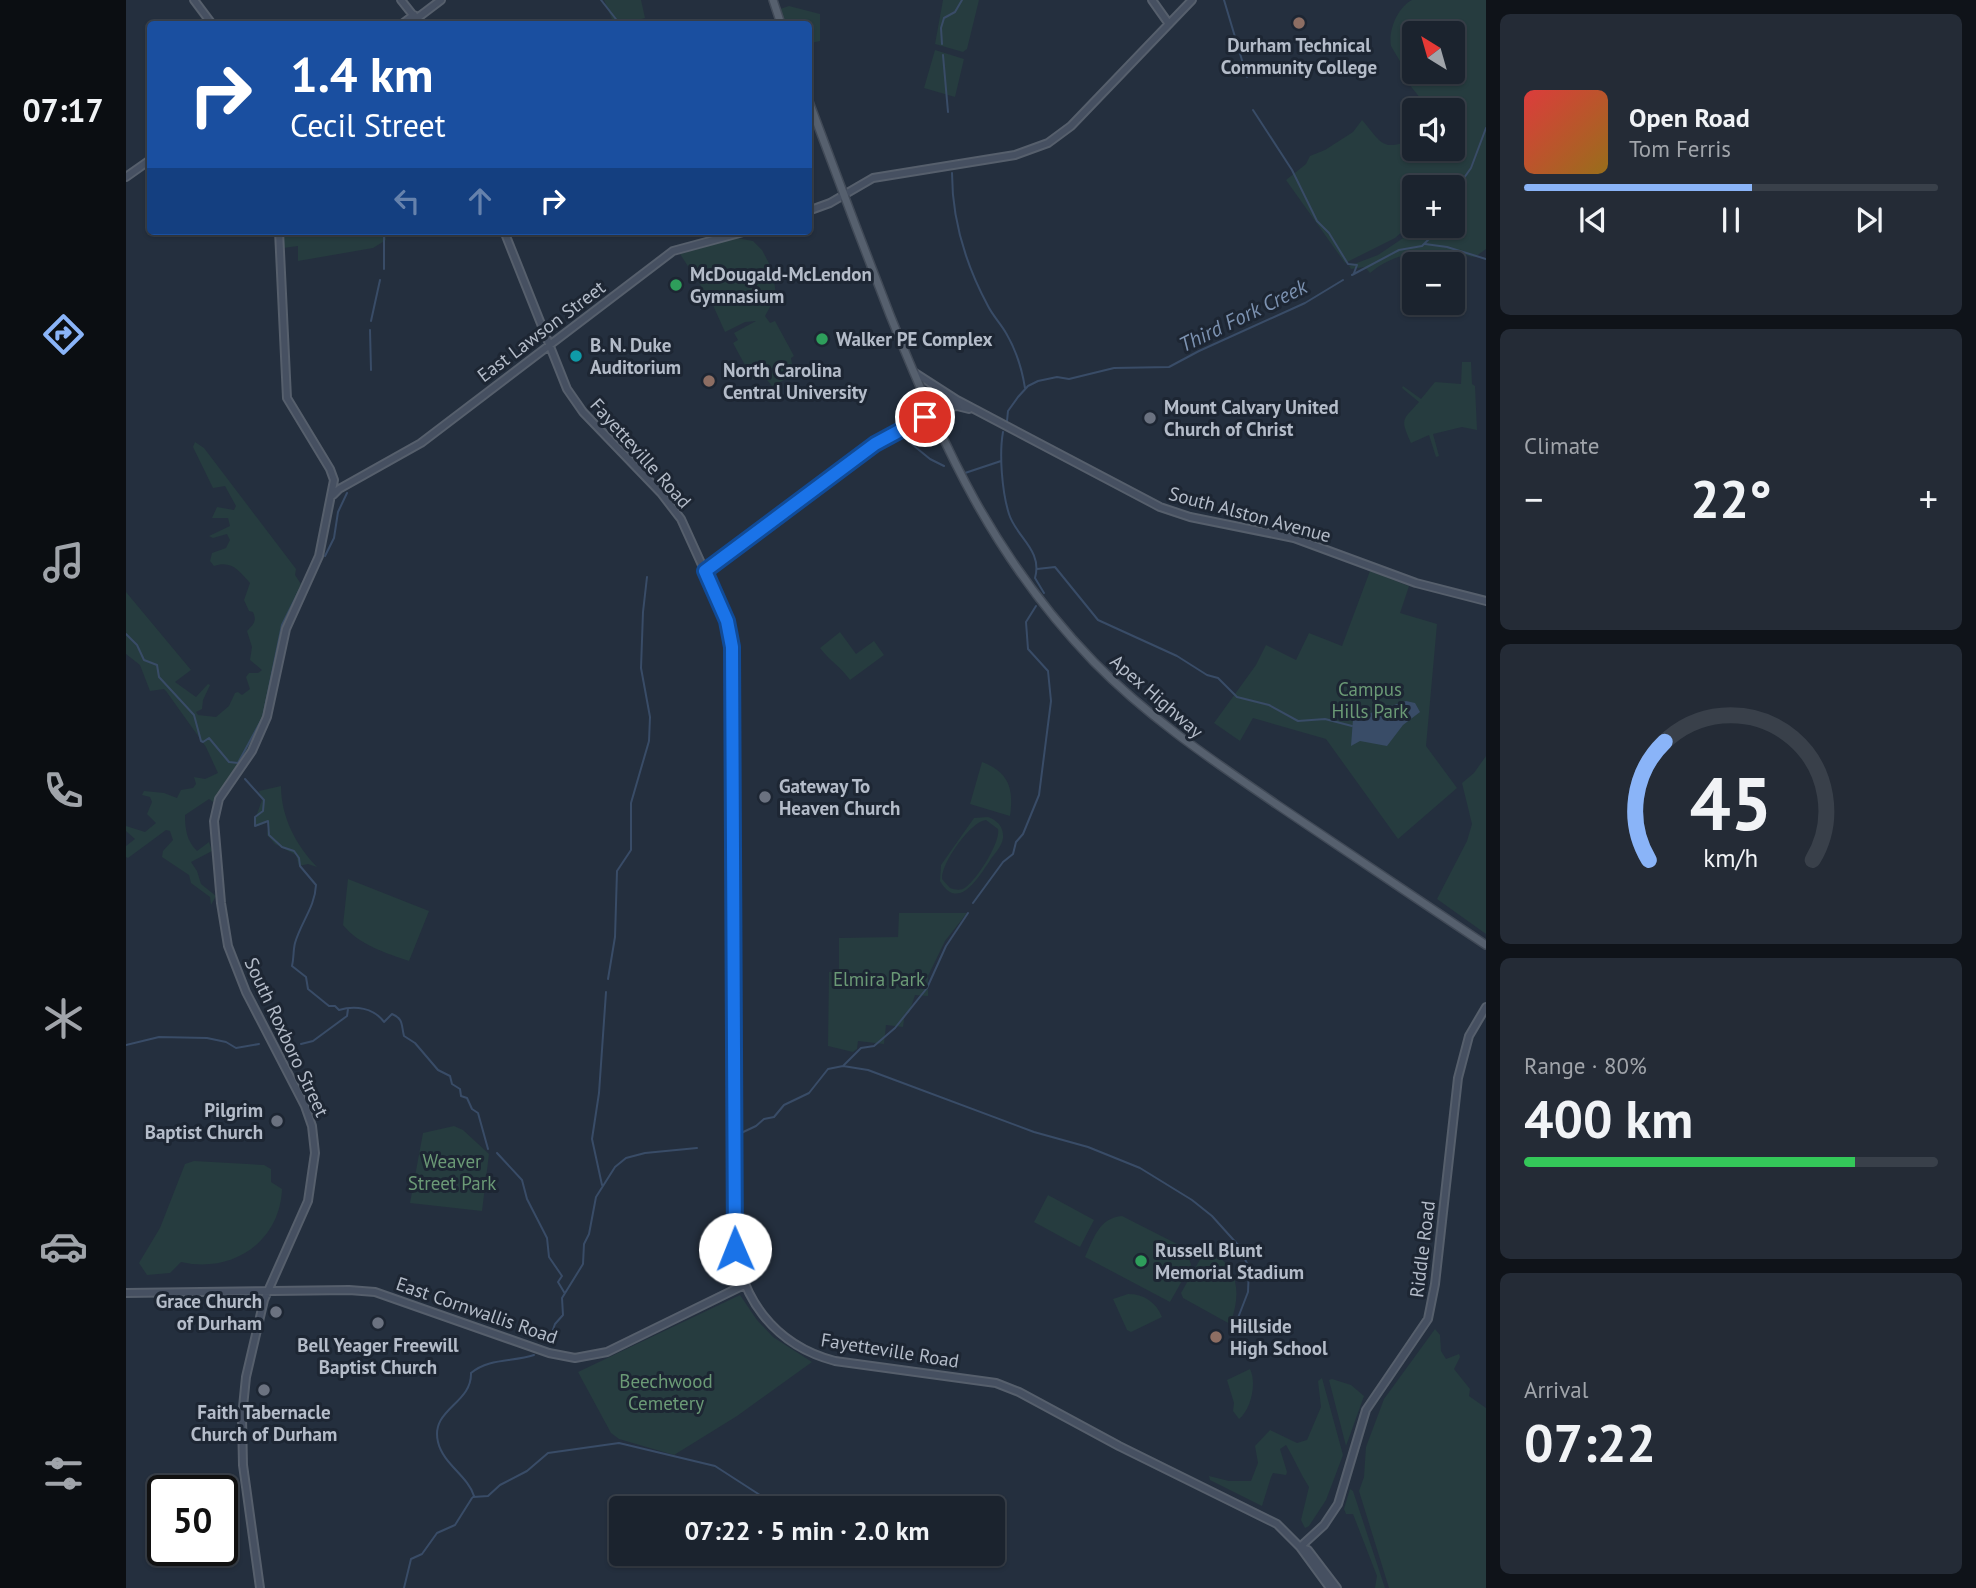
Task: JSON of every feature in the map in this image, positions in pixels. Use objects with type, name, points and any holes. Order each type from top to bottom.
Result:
[{"type":"main road","points":[[773,0],[780,21]]},
{"type":"main road","points":[[812,110],[913,372]]},
{"type":"main road","name":"Apex Highway","points":[[913,372],[968,491],[1012,562],[1056,619],[1117,684],[1153,717],[1214,763],[1486,945]]},
{"type":"street","points":[[194,0],[210,21]]},
{"type":"street","points":[[401,0],[417,19],[441,0]]},
{"type":"street","points":[[1152,0],[1169,24]]},
{"type":"street","points":[[812,209],[843,196],[873,178],[1015,155],[1048,143],[1071,126],[1192,0]]},
{"type":"street","points":[[126,177],[147,162]]},
{"type":"street","points":[[838,182],[848,187],[858,186]]},
{"type":"street","points":[[279,235],[287,398],[330,468],[334,482]]},
{"type":"street","name":"Fayetteville Road","points":[[506,235],[548,345],[574,401],[671,505],[727,621],[732,647],[735,1234],[737,1262],[744,1285],[770,1325],[783,1338],[806,1351],[835,1361],[975,1379],[1007,1386],[1119,1447],[1264,1517],[1286,1531],[1330,1588]]},
{"type":"street","name":"East Lawson Street","points":[[334,482],[346,484],[413,448],[673,251],[732,235]]},
{"type":"street","points":[[705,571],[875,444],[957,400],[913,372]]},
{"type":"street","name":"South Alston Avenue","points":[[957,400],[1160,508],[1190,517],[1294,538],[1416,583],[1486,601]]},
{"type":"street","points":[[944,407],[957,406],[979,412]]},
{"type":"street","name":"East Lawson Street","points":[[334,482],[362,475]]},
{"type":"street","name":"South Roxboro Street","points":[[260,1588],[243,1474],[242,1417],[252,1343],[267,1292],[308,1201],[315,1166],[313,1131],[305,1105],[246,992],[229,946],[220,903],[214,814],[222,793],[252,751],[267,718],[286,629],[317,564],[334,482]]},
{"type":"street","points":[[332,496],[346,484]]},
{"type":"street","name":"Riddle Road","points":[[1300,1547],[1324,1525],[1338,1504],[1366,1410],[1428,1319],[1435,1284],[1458,1078],[1469,1037],[1486,1007]]},
{"type":"street","name":"East Cornwallis Road","points":[[126,1293],[375,1292],[549,1353],[575,1358],[612,1350],[744,1285]]},
{"type":"street","name":"Fayetteville Road","points":[[1300,1547],[1308,1550],[1337,1588]]},
{"type":"green space","points":[[604,0],[641,0],[645,18],[636,21],[613,21]]},
{"type":"green space","points":[[943,0],[979,0],[967,49],[963,52],[935,44]]},
{"type":"green space","points":[[1412,0],[1486,0],[1486,249],[1475,257],[1465,255],[1465,252],[1402,252],[1402,256],[1370,273],[1365,267],[1351,269],[1349,266],[1378,255],[1403,238],[1465,238],[1465,175],[1402,175],[1402,232],[1395,238],[1345,263],[1286,180],[1306,164],[1310,156],[1353,132],[1362,120],[1383,143],[1395,145],[1402,142],[1402,161],[1465,161],[1465,98],[1420,98],[1409,84],[1465,84],[1465,21],[1402,21],[1402,65],[1390,40],[1393,26],[1402,8]]},
{"type":"green space","points":[[789,6],[820,14],[820,41],[812,43],[812,21],[784,21],[780,9]]},
{"type":"green space","points":[[935,50],[964,59],[955,97],[924,88]]},
{"type":"green space","points":[[282,235],[386,235],[386,240],[373,248],[298,261],[298,246],[283,248]]},
{"type":"green space","points":[[737,238],[753,241],[762,250],[773,271],[776,296],[765,316],[770,323],[775,321],[794,356],[791,358],[794,375],[772,386],[763,375],[753,380],[733,343],[738,340],[734,333],[756,321],[745,322],[725,332],[712,303],[680,254]]},
{"type":"green space","points":[[1462,362],[1471,362],[1477,430],[1462,427],[1433,434],[1439,456],[1436,457],[1429,435],[1411,443],[1404,424],[1419,402],[1402,388],[1403,386],[1421,399],[1435,382],[1461,384]]},
{"type":"green space","points":[[195,442],[204,448],[296,569],[295,575],[301,584],[283,627],[263,718],[250,748],[213,802],[209,799],[185,815],[187,835],[197,851],[209,842],[212,851],[191,862],[201,884],[216,896],[211,905],[210,897],[191,883],[189,875],[162,857],[163,851],[173,840],[170,831],[166,830],[126,857],[126,846],[135,839],[126,831],[126,826],[145,832],[156,823],[147,814],[152,802],[150,797],[142,795],[144,791],[164,793],[177,798],[181,790],[193,788],[196,784],[194,777],[205,779],[218,773],[206,747],[166,691],[150,691],[140,665],[126,654],[126,592],[191,670],[175,682],[196,697],[210,685],[202,709],[196,712],[198,715],[216,717],[229,706],[235,693],[242,695],[250,689],[246,677],[249,673],[262,670],[250,660],[252,647],[247,631],[255,618],[244,600],[250,583],[235,568],[226,564],[214,566],[210,561],[212,553],[226,548],[230,540],[227,534],[213,538],[209,536],[230,526],[228,518],[212,518],[217,507],[234,510],[236,506],[225,486],[213,488],[193,447]]},
{"type":"green space","name":"Campus Hills Park","points":[[1370,571],[1409,586],[1400,613],[1437,624],[1426,746],[1457,788],[1398,839],[1326,739],[1253,718],[1240,741],[1214,723],[1256,665],[1266,645],[1296,660],[1309,633],[1342,646]]},
{"type":"green space","points":[[840,632],[856,654],[874,641],[884,655],[850,680],[820,648]]},
{"type":"green space","points":[[1486,756],[1486,934],[1437,899],[1467,841],[1472,824],[1462,783],[1474,773]]},
{"type":"green space","points":[[982,762],[998,771],[1008,783],[1010,816],[970,804]]},
{"type":"green space","points":[[281,786],[284,809],[291,830],[317,867],[308,864],[299,866],[296,855],[275,844],[267,835],[269,822],[258,826],[254,822],[262,800],[259,791]]},
{"type":"green space","points":[[988,817],[997,822],[1003,838],[997,851],[973,883],[961,893],[954,893],[947,890],[940,881],[941,865],[974,818]],"holes":[[[986,820],[998,829],[992,851],[971,883],[962,889],[950,888],[942,879],[943,872],[965,835]]]},
{"type":"green space","points":[[348,879],[429,911],[409,961],[365,943],[343,925]]},
{"type":"green space","name":"Elmira Park","points":[[899,913],[967,913],[945,941],[928,976],[928,996],[915,995],[909,1013],[905,1013],[903,1027],[886,1025],[884,1044],[858,1041],[857,1049],[853,1052],[828,1046],[829,972],[839,972],[839,938],[898,937]]},
{"type":"green space","name":"Weaver Street Park","points":[[454,1126],[463,1130],[489,1154],[482,1211],[410,1203],[423,1133]]},
{"type":"green space","points":[[194,1161],[264,1165],[271,1169],[271,1182],[282,1189],[273,1224],[263,1239],[235,1258],[218,1263],[181,1262],[170,1273],[147,1275],[139,1263],[160,1228],[185,1164]]},
{"type":"green space","points":[[1048,1195],[1094,1220],[1080,1247],[1034,1222]]},
{"type":"green space","name":"Russell Blunt Memorial Stadium","points":[[1122,1216],[1179,1245],[1187,1252],[1191,1265],[1170,1302],[1085,1257],[1103,1225]]},
{"type":"green space","points":[[1206,1249],[1225,1263],[1235,1281],[1236,1302],[1230,1324],[1183,1298],[1181,1293]]},
{"type":"green space","points":[[1128,1294],[1149,1300],[1162,1317],[1131,1332],[1127,1330],[1113,1299]]},
{"type":"green space","name":"Beechwood Cemetery","points":[[740,1295],[773,1337],[812,1362],[737,1416],[674,1455],[619,1439],[611,1433],[578,1372]]},
{"type":"green space","points":[[1435,1329],[1440,1335],[1441,1351],[1446,1359],[1459,1354],[1454,1369],[1470,1389],[1469,1396],[1486,1408],[1486,1588],[1389,1588],[1359,1491],[1364,1477],[1366,1447],[1384,1399]]},
{"type":"green space","points":[[1250,1369],[1253,1381],[1252,1396],[1239,1419],[1233,1411],[1234,1403],[1227,1380]]},
{"type":"green space","points":[[1322,1378],[1343,1455],[1326,1500],[1309,1526],[1305,1528],[1301,1520],[1309,1487],[1286,1445],[1280,1449],[1286,1475],[1273,1473],[1262,1506],[1210,1480],[1209,1476],[1229,1481],[1251,1481],[1258,1463],[1255,1446],[1270,1430],[1297,1443],[1307,1440],[1321,1407],[1318,1381]]},
{"type":"green space","points":[[1329,1380],[1351,1385],[1364,1396],[1346,1446]]},
{"type":"green space","points":[[1350,1489],[1353,1491],[1385,1588],[1375,1588],[1377,1576],[1353,1514],[1346,1514],[1344,1509]]},
{"type":"water","points":[[1406,701],[1415,703],[1420,712],[1403,725],[1387,746],[1360,741],[1351,746],[1353,719]]},
{"type":"waterway","points":[[601,0],[617,21]]},
{"type":"waterway","points":[[942,44],[941,28],[944,18],[955,12],[962,0]]},
{"type":"waterway","points":[[1224,0],[1247,77]]},
{"type":"waterway","points":[[943,55],[948,112]]},
{"type":"waterway","points":[[1253,110],[1292,170],[1317,221],[1329,233],[1348,264],[1357,265],[1354,273]]},
{"type":"waterway","name":"Third Fork Creek","points":[[1465,176],[1471,168],[1486,128]]},
{"type":"waterway","points":[[952,173],[955,208],[967,258],[988,306],[1013,346],[1025,388]]},
{"type":"waterway","points":[[384,235],[384,269]]},
{"type":"waterway","name":"Third Fork Creek","points":[[1352,275],[1399,250],[1422,246],[1430,238]]},
{"type":"waterway","points":[[1425,244],[1447,247],[1486,259]]},
{"type":"waterway","points":[[371,321],[380,280]]},
{"type":"waterway","name":"Third Fork Creek","points":[[1007,421],[1008,411],[1018,397],[1028,386],[1038,381],[1057,377],[1069,379],[1114,368],[1169,367],[1305,303],[1343,280]]},
{"type":"waterway","points":[[370,330],[371,370]]},
{"type":"waterway","name":"Third Fork Creek","points":[[1003,432],[1001,462],[1009,514],[1032,552],[1035,559],[1035,578],[1044,593]]},
{"type":"waterway","points":[[902,436],[930,459],[944,466]]},
{"type":"waterway","points":[[965,473],[1001,461]]},
{"type":"waterway","points":[[325,556],[334,538],[338,512],[347,493]]},
{"type":"waterway","points":[[1037,569],[1055,567],[1098,620],[1218,678],[1237,697],[1269,705],[1298,721],[1325,719],[1352,726]]},
{"type":"waterway","points":[[608,979],[615,937],[617,871],[631,850],[631,803],[649,741],[650,717],[641,668],[647,577]]},
{"type":"waterway","points":[[126,634],[137,645],[144,660],[157,665],[159,677],[194,715],[201,741],[209,738],[229,762],[238,763],[263,717],[282,625],[300,589]]},
{"type":"waterway","name":"Third Fork Creek","points":[[973,903],[1003,862],[1013,854],[1039,795],[1051,701],[1048,671],[1028,649],[1026,622],[1036,606]]},
{"type":"waterway","points":[[245,779],[264,800],[263,811],[255,817],[255,826],[268,821],[269,835],[282,847],[294,851],[300,866],[316,885],[313,900],[295,943],[292,966],[306,977],[308,989],[329,1006],[335,1006],[339,1010],[364,1009],[384,1022],[392,1014],[399,1018],[404,1036],[415,1043],[438,1070],[450,1076],[452,1084],[460,1089],[461,1096],[467,1098],[472,1109],[478,1113],[488,1149]]},
{"type":"waterway","name":"Third Fork Creek","points":[[739,1134],[764,1119],[774,1117],[784,1105],[809,1093],[828,1069],[843,1066],[861,1048],[874,1046],[895,1028],[927,988],[946,946],[968,913]]},
{"type":"waterway","points":[[602,1185],[592,1139],[599,1093],[606,992]]},
{"type":"waterway","points":[[301,1044],[313,1041],[347,1016],[348,1009]]},
{"type":"waterway","points":[[126,1045],[159,1037],[207,1038],[226,1042],[236,1048],[259,1044]]},
{"type":"waterway","points":[[843,1066],[868,1070],[1034,1132],[1088,1147],[1140,1168],[1192,1200],[1212,1216],[1239,1246],[1249,1268],[1248,1292],[1236,1323]]},
{"type":"waterway","name":"Third Fork Creek","points":[[548,1344],[555,1324],[563,1315],[562,1298],[583,1264],[584,1244],[589,1234],[596,1197],[615,1167],[626,1158],[645,1153],[697,1148]]},
{"type":"waterway","points":[[497,1153],[522,1180],[527,1199],[547,1238],[549,1257],[562,1276],[558,1282],[564,1292]]},
{"type":"waterway","name":"Third Fork Creek","points":[[474,1496],[467,1482],[441,1450],[437,1431],[440,1422],[465,1392],[470,1384],[471,1373],[478,1368],[534,1355]]},
{"type":"waterway","points":[[473,1497],[488,1496],[500,1485],[527,1471],[548,1453],[619,1443],[715,1466],[761,1496]]},
{"type":"waterway","name":"Third Fork Creek","points":[[404,1588],[411,1559],[422,1554],[437,1533],[455,1525],[472,1498]]},
{"type":"place","name":"Durham Technical Community College","points":[[1299,23]]},
{"type":"place","name":"McDougald-McLendon Gymnasium","points":[[676,285]]},
{"type":"place","name":"Walker PE Complex","points":[[822,339]]},
{"type":"place","name":"B. N. Duke Auditorium","points":[[576,356]]},
{"type":"place","name":"North Carolina Central University","points":[[709,381]]},
{"type":"place","name":"Mount Calvary United Church of Christ","points":[[1150,418]]},
{"type":"place","name":"Gateway To Heaven Church","points":[[765,797]]},
{"type":"place","name":"Pilgrim Baptist Church","points":[[277,1121]]},
{"type":"place","name":"Russell Blunt Memorial Stadium","points":[[1141,1261]]},
{"type":"place","name":"Grace Church of Durham","points":[[276,1312]]},
{"type":"place","name":"Bell Yeager Freewill Baptist Church","points":[[378,1323]]},
{"type":"place","name":"Hillside High School","points":[[1216,1337]]},
{"type":"place","name":"Faith Tabernacle Church of Durham","points":[[264,1390]]},
{"type":"route","points":[[735,1249],[732,647],[724,612],[705,571],[875,444],[925,417]]}]
